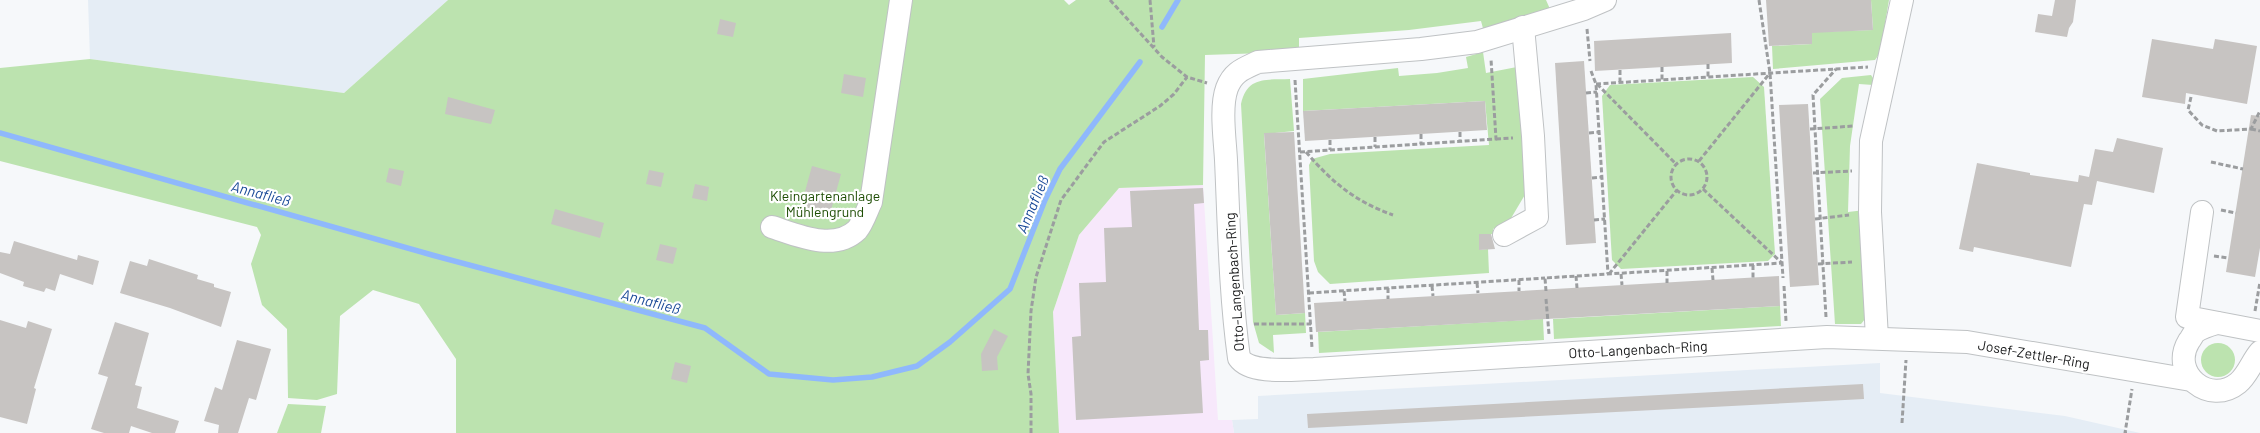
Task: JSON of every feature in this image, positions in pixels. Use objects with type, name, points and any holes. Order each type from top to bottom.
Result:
[{"type":"street","points":[[772,227],[817,242],[840,238],[857,230],[872,202],[902,0]]},
{"type":"street","name":"Otto-Langenbach-Ring","points":[[1605,0],[1584,9],[1489,39],[1421,50],[1258,62],[1235,73],[1227,90],[1224,121],[1236,322],[1239,358],[1242,363],[1259,369],[1314,369],[1827,337],[1876,338]]},
{"type":"street","points":[[1876,338],[1870,212],[1871,141],[1902,0]]},
{"type":"street","points":[[1504,235],[1536,217],[1533,136],[1523,27]]},
{"type":"street","points":[[2202,212],[2187,317],[2256,330]]},
{"type":"street","points":[[2190,380],[2183,364],[2185,348],[2195,332],[2217,323]]},
{"type":"street","name":"Josef-Zettler-Ring","points":[[1876,338],[1967,342],[2190,380],[2198,386],[2222,390],[2237,384],[2260,352]]},
{"type":"path","points":[[1110,0],[1162,57],[1187,77],[1227,90]]},
{"type":"path","points":[[1150,0],[1154,48]]},
{"type":"path","points":[[1760,0],[1770,73],[1783,278]]},
{"type":"path","points":[[1584,9],[1590,61]]},
{"type":"path","points":[[1295,156],[1306,151],[1496,139],[1489,39]]},
{"type":"path","points":[[1294,60],[1314,369]]},
{"type":"path","points":[[1708,64],[1708,77]]},
{"type":"path","points":[[1662,67],[1662,80]]},
{"type":"path","points":[[1596,84],[1886,67]]},
{"type":"path","points":[[1827,337],[1814,95],[1836,69]]},
{"type":"path","points":[[1620,70],[1620,82]]},
{"type":"path","points":[[1591,71],[1597,92],[1608,274]]},
{"type":"path","points":[[1699,161],[1770,73]]},
{"type":"path","points":[[1032,433],[1031,394],[1028,374],[1031,311],[1036,277],[1061,200],[1104,142],[1160,106],[1174,94],[1187,77]]},
{"type":"path","points":[[1596,84],[1676,164]]},
{"type":"path","points":[[1586,93],[1597,92]]},
{"type":"path","points":[[2191,97],[2188,110],[2202,125],[2217,131],[2251,129],[2260,131]]},
{"type":"path","points":[[2251,129],[2260,111]]},
{"type":"path","points":[[1810,129],[1874,125]]},
{"type":"path","points":[[1460,132],[1460,141]]},
{"type":"path","points":[[1589,133],[1600,132]]},
{"type":"path","points":[[1421,134],[1421,144]]},
{"type":"path","points":[[1374,137],[1375,147]]},
{"type":"path","points":[[1330,140],[1330,150]]},
{"type":"path","points":[[1306,151],[1336,185],[1352,196],[1393,215]]},
{"type":"path","points":[[1689,158],[1699,161],[1706,169],[1708,176],[1703,189],[1690,195],[1677,190],[1671,177],[1676,164],[1689,158]]},
{"type":"path","points":[[2211,162],[2243,169]]},
{"type":"path","points":[[1813,173],[1870,170]]},
{"type":"path","points":[[1592,178],[1602,177]]},
{"type":"path","points":[[1703,189],[1782,263]]},
{"type":"path","points":[[1608,274],[1677,190]]},
{"type":"path","points":[[1298,200],[1303,200]]},
{"type":"path","points":[[1815,219],[1870,212]]},
{"type":"path","points":[[1594,220],[1605,219]]},
{"type":"path","points":[[1301,248],[1306,248]]},
{"type":"path","points":[[1818,264],[1872,260]]},
{"type":"path","points":[[1309,293],[1782,263]]},
{"type":"path","points":[[1753,265],[1753,278]]},
{"type":"path","points":[[1712,268],[1713,280]]},
{"type":"path","points":[[1666,270],[1667,282]]},
{"type":"path","points":[[1621,274],[1622,285]]},
{"type":"path","points":[[1576,276],[1577,288]]},
{"type":"path","points":[[1545,278],[1546,291]]},
{"type":"path","points":[[1519,280],[1519,291]]},
{"type":"path","points":[[2256,330],[2260,282]]},
{"type":"path","points":[[1477,283],[1478,293]]},
{"type":"path","points":[[1303,287],[1308,286]]},
{"type":"path","points":[[1432,286],[1433,296]]},
{"type":"path","points":[[1784,286],[1787,340]]},
{"type":"path","points":[[1388,288],[1388,298]]},
{"type":"path","points":[[1344,291],[1344,301]]},
{"type":"path","points":[[1546,299],[1550,355]]},
{"type":"path","points":[[1236,322],[1265,326],[1311,324]]},
{"type":"path","points":[[1902,423],[1908,339]]},
{"type":"path","points":[[2127,433],[2125,432],[2135,371]]},
{"type":"shaded area","points":[[88,0],[448,0],[344,93],[90,59]]},
{"type":"shaded area","points":[[1203,185],[1218,420],[1232,420],[1234,433],[1059,433],[1053,312],[1079,235],[1119,188]]},
{"type":"shaded area","points":[[1880,363],[1880,393],[2065,416],[2140,433],[1234,433],[1232,420],[1258,419],[1258,396]]},
{"type":"green space","name":"Kleingartenanlage Mühlengrund","points":[[448,0],[1064,0],[1069,5],[1076,0],[1546,0],[1550,9],[1484,32],[1481,21],[1409,30],[1299,38],[1299,52],[1205,55],[1203,185],[1119,188],[1079,235],[1053,312],[1059,433],[456,433],[456,359],[419,304],[373,290],[340,316],[337,394],[317,400],[288,398],[287,329],[262,305],[251,264],[261,235],[257,227],[0,161],[0,68],[90,59],[344,93]]},
{"type":"green space","points":[[1871,0],[1889,0],[1880,53],[1875,60],[1773,69],[1772,46],[1812,44],[1812,32],[1873,30]]},
{"type":"green space","points":[[1483,52],[1486,73],[1522,66],[1529,188],[1507,225],[1493,229],[1493,234],[1479,235],[1479,250],[1488,249],[1489,273],[1330,284],[1318,272],[1314,261],[1309,165],[1312,159],[1330,154],[1489,145],[1485,101],[1303,111],[1303,79],[1398,68],[1399,76],[1437,73],[1468,68],[1466,57]]},
{"type":"green space","points":[[1871,75],[1875,81],[1873,85],[1859,84],[1850,146],[1848,212],[1865,210],[1865,319],[1861,324],[1835,324],[1820,99],[1842,78]]},
{"type":"green space","points":[[1753,77],[1764,87],[1775,254],[1768,261],[1621,269],[1612,260],[1602,96],[1610,85]]},
{"type":"green space","points":[[1290,79],[1294,131],[1264,134],[1276,315],[1305,313],[1306,333],[1273,335],[1274,353],[1259,343],[1253,322],[1241,104],[1248,88],[1253,84],[1266,80]]},
{"type":"green space","points":[[1780,306],[1781,326],[1554,339],[1553,319]]},
{"type":"green space","points":[[1543,319],[1544,340],[1319,353],[1318,332]]},
{"type":"green space","points":[[2218,343],[2230,348],[2235,360],[2230,372],[2218,377],[2206,372],[2201,360],[2206,348]]},
{"type":"green space","points":[[288,404],[326,406],[321,433],[277,433]]},
{"type":"building","points":[[1766,0],[1871,0],[1873,30],[1812,33],[1812,44],[1769,46]]},
{"type":"building","points":[[2055,0],[2076,0],[2073,22],[2067,37],[2035,32],[2038,14],[2052,16]]},
{"type":"building","points":[[720,19],[736,23],[733,37],[717,34]]},
{"type":"building","points":[[1731,33],[1732,63],[1595,71],[1594,41]]},
{"type":"building","points":[[2152,39],[2213,49],[2215,39],[2257,46],[2247,104],[2186,93],[2185,104],[2142,97]]},
{"type":"building","points":[[1584,61],[1596,243],[1566,245],[1555,63]]},
{"type":"building","points":[[844,74],[866,78],[863,97],[841,93]]},
{"type":"building","points":[[448,97],[495,110],[491,124],[445,114]]},
{"type":"building","points":[[1485,101],[1487,130],[1305,141],[1303,111]]},
{"type":"building","points":[[1808,104],[1819,285],[1790,287],[1779,105]]},
{"type":"building","points":[[2251,115],[2260,116],[2260,248],[2255,277],[2226,272]]},
{"type":"building","points":[[1294,132],[1305,313],[1276,315],[1264,133]]},
{"type":"building","points":[[2117,138],[2163,148],[2154,193],[2097,181],[2092,205],[2084,204],[2071,267],[1974,247],[1973,252],[1959,249],[1977,163],[2030,173],[2030,175],[2078,182],[2079,175],[2089,177],[2095,149],[2113,152]]},
{"type":"building","points":[[812,166],[841,174],[830,214],[801,206]]},
{"type":"building","points":[[389,168],[404,171],[401,186],[386,182]]},
{"type":"building","points":[[649,170],[664,173],[661,187],[646,184]]},
{"type":"building","points":[[695,184],[709,187],[707,201],[692,198]]},
{"type":"building","points":[[1203,188],[1204,203],[1194,204],[1199,330],[1208,330],[1209,360],[1200,361],[1203,413],[1076,420],[1072,337],[1081,336],[1079,283],[1106,282],[1104,228],[1132,227],[1130,191]]},
{"type":"building","points":[[555,209],[604,223],[600,238],[551,224]]},
{"type":"building","points":[[1479,234],[1491,234],[1495,249],[1479,250]]},
{"type":"building","points":[[14,241],[77,260],[78,255],[99,261],[93,285],[60,274],[55,291],[46,288],[44,292],[23,286],[24,282],[0,273],[0,252],[10,254]]},
{"type":"building","points":[[660,244],[677,248],[673,264],[656,260]]},
{"type":"building","points":[[149,259],[198,275],[197,279],[231,292],[221,327],[170,308],[120,293],[130,261],[147,266]]},
{"type":"building","points":[[1779,276],[1780,306],[1316,332],[1314,303]]},
{"type":"building","points":[[0,320],[26,328],[28,321],[52,329],[34,388],[36,389],[27,424],[0,417]]},
{"type":"building","points":[[115,322],[149,333],[135,385],[142,387],[137,408],[179,421],[175,433],[152,433],[131,426],[129,433],[104,433],[91,429],[108,377],[98,374]]},
{"type":"building","points":[[994,329],[1008,336],[997,357],[998,370],[982,371],[981,354]]},
{"type":"building","points":[[237,340],[271,349],[256,400],[249,398],[238,433],[218,433],[219,425],[204,421],[215,387],[222,390]]},
{"type":"building","points":[[675,362],[691,366],[687,383],[671,379]]},
{"type":"building","points":[[1863,384],[1864,399],[1308,428],[1307,414]]},
{"type":"waterway","name":"Annafließ","points":[[1162,27],[1178,0]]},
{"type":"waterway","name":"Annafließ","points":[[0,133],[432,255],[705,328],[769,374],[833,380],[872,377],[917,366],[950,342],[1010,289],[1045,200],[1060,169],[1140,62]]}]
